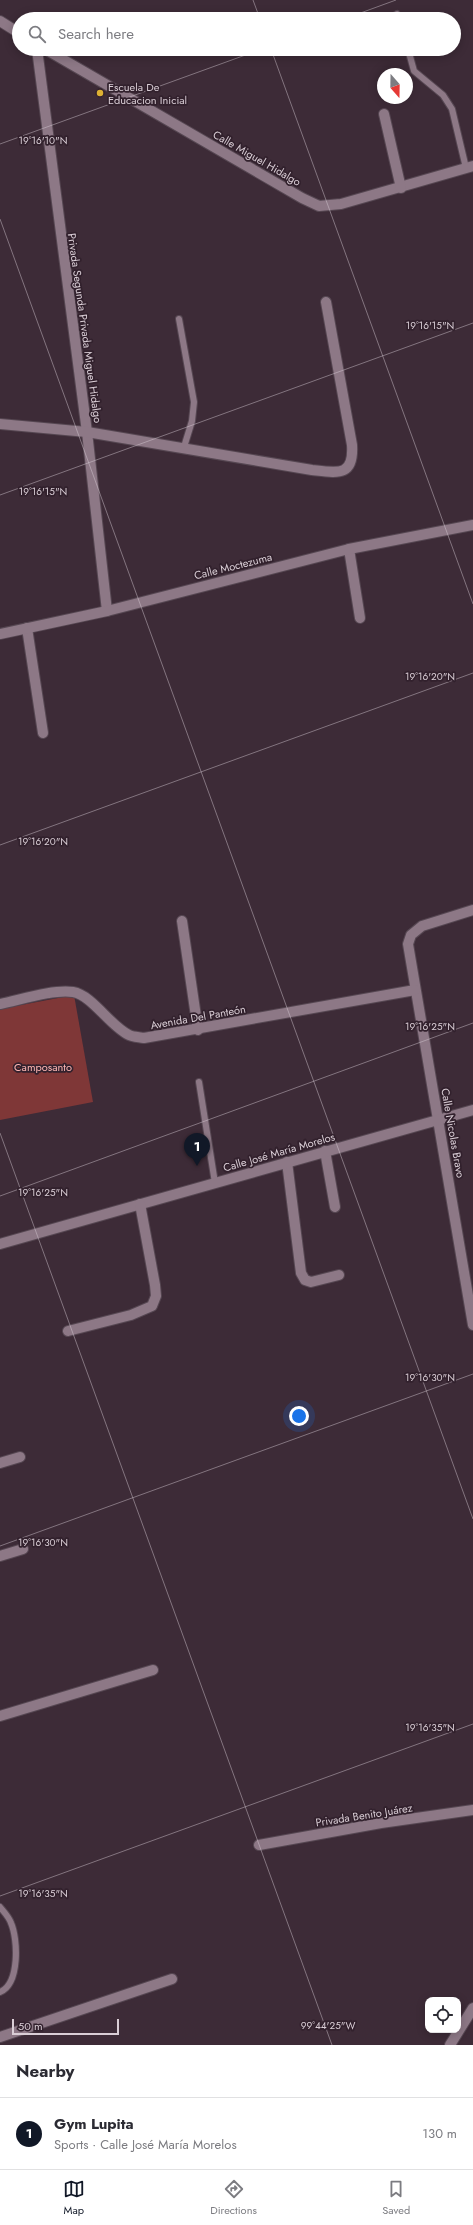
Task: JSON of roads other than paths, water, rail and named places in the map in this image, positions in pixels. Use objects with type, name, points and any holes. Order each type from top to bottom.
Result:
[{"type":"street","points":[[0,21],[12,29]]},
{"type":"street","name":"Privada Segunda Privada Miguel Hidalgo","points":[[38,56],[87,432],[107,610]]},
{"type":"street","name":"Calle Miguel Hidalgo","points":[[57,56],[302,198],[319,206],[341,204],[470,167]]},
{"type":"street","points":[[384,114],[401,188]]},
{"type":"street","points":[[0,424],[87,432],[184,447],[312,470],[340,471],[349,467],[353,460],[352,445],[326,302]]},
{"type":"street","name":"Calle Moctezuma","points":[[0,634],[107,610],[349,549],[473,525]]},
{"type":"street","points":[[349,549],[360,618]]},
{"type":"street","points":[[27,628],[43,733]]},
{"type":"street","name":"Calle Nicolas Bravo","points":[[473,910],[422,926],[411,935],[408,944],[415,990],[440,1120],[473,1325]]},
{"type":"street","points":[[182,921],[198,1030]]},
{"type":"street","name":"Avenida Del Panteón","points":[[0,1004],[62,992],[74,992],[85,998],[118,1028],[130,1036],[144,1038],[198,1030],[415,990]]},
{"type":"street","name":"Calle José María Morelos","points":[[0,1244],[473,1110]]},
{"type":"street","points":[[325,1151],[335,1207]]},
{"type":"street","points":[[287,1162],[301,1273],[305,1280],[311,1282],[340,1275]]},
{"type":"street","points":[[68,1331],[131,1315],[152,1306],[156,1296],[155,1285],[140,1204]]},
{"type":"street","points":[[0,1462],[20,1457]]},
{"type":"street","points":[[0,1556],[23,1550]]},
{"type":"street","points":[[0,1716],[153,1670]]},
{"type":"street","name":"Privada Benito Juárez","points":[[259,1845],[381,1823],[473,1810]]},
{"type":"street","points":[[0,2037],[172,1979]]},
{"type":"street","points":[[450,2045],[473,2008]]},
{"type":"lane","points":[[410,56],[414,71],[443,95],[452,108],[470,167]]},
{"type":"lane","points":[[179,319],[194,402],[192,421],[184,447]]},
{"type":"lane","points":[[199,1082],[215,1183]]},
{"type":"lane","points":[[0,1907],[11,1922],[16,1942],[14,1973],[4,1991],[0,1992]]},
{"type":"place","name":"Escuela De Educacion Inicial","points":[[100,93]]},
{"type":"place","name":"Gym Lupita","points":[[197,1166]]},
{"type":"park label","name":"Camposanto","points":[[43,1067]]}]
